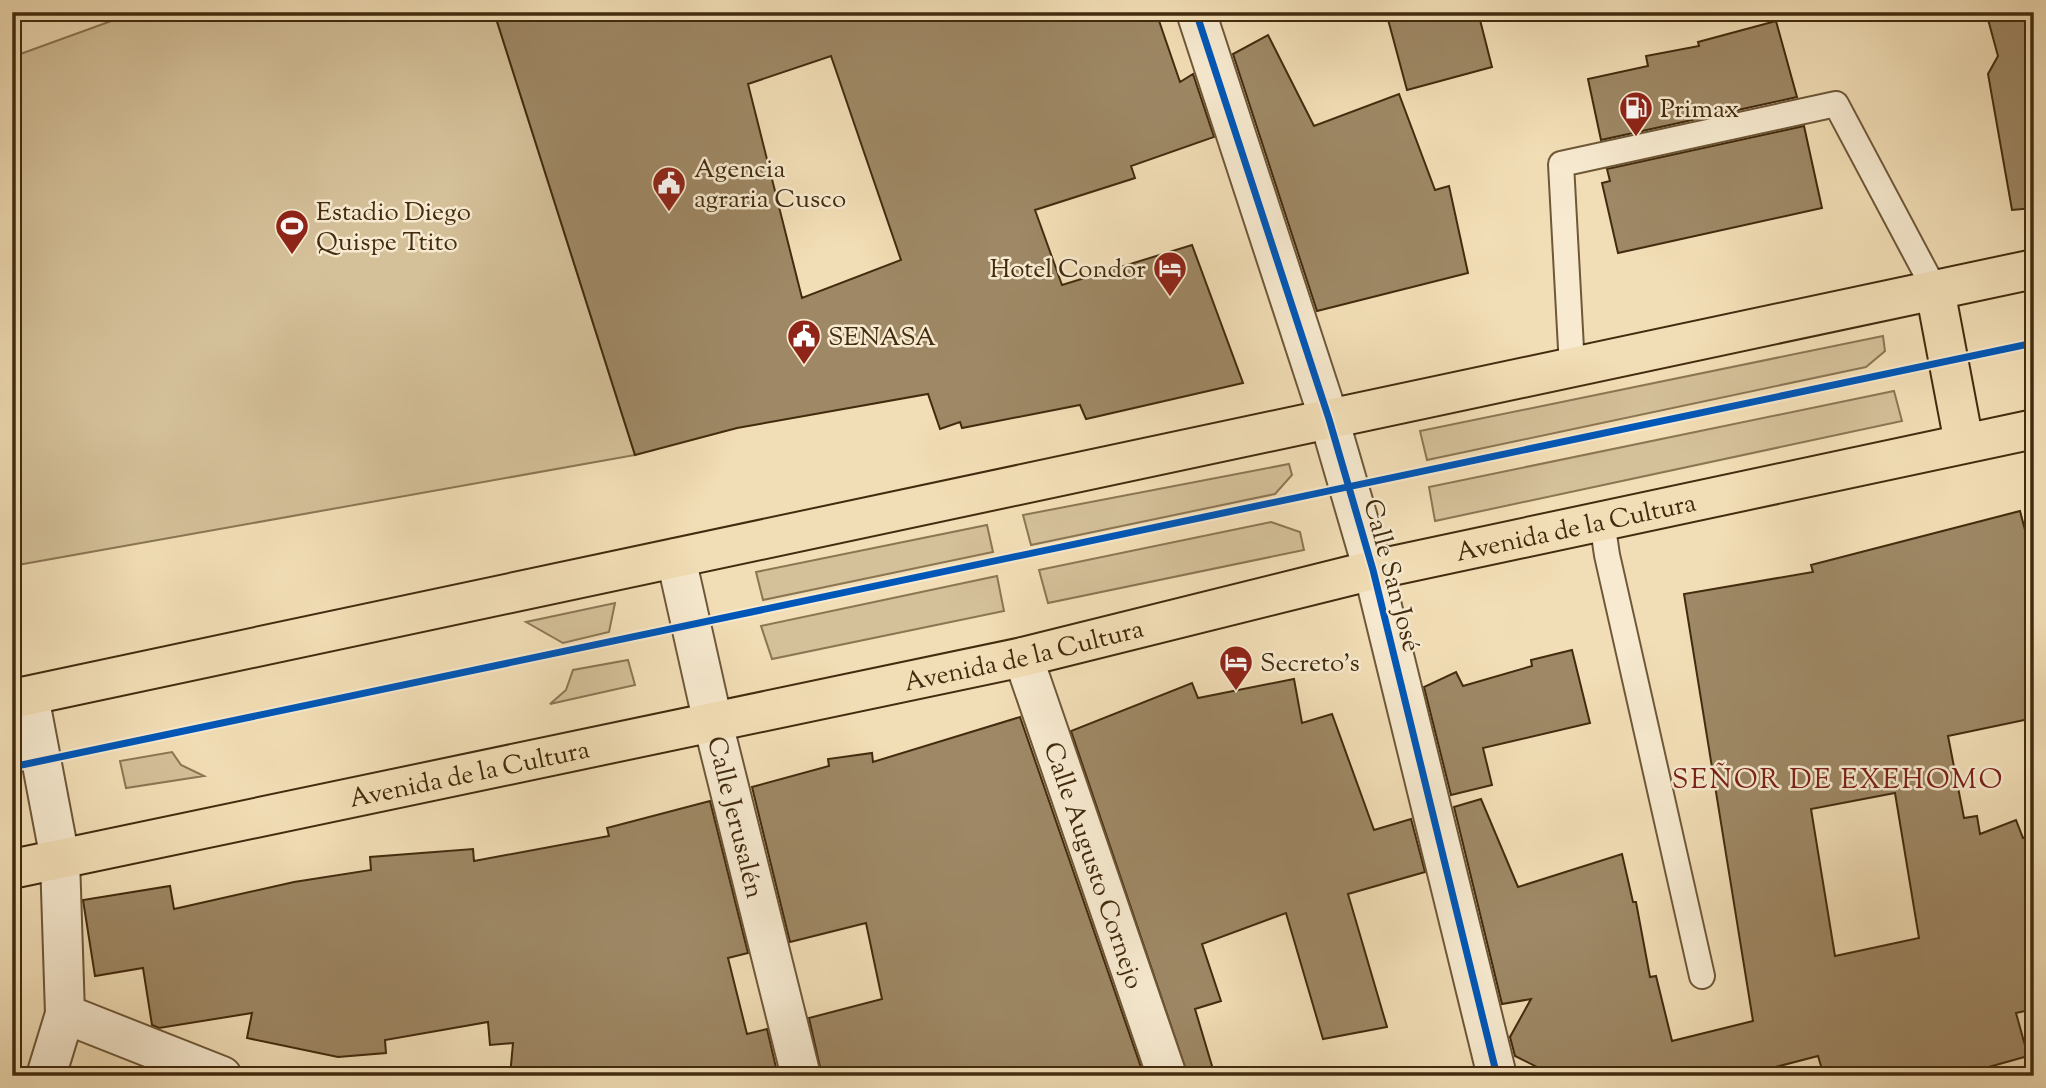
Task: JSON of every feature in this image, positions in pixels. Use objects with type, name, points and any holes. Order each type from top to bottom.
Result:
[{"type":"highway","points":[[20,697],[2034,269]]},
{"type":"highway","points":[[1935,290],[1964,443]]},
{"type":"highway","name":"Avenida de la Cultura","points":[[12,869],[1023,657],[1373,570],[2034,429]]},
{"type":"street","name":"Calle San José","points":[[1196,12],[1329,419],[1373,570],[1497,1076]]},
{"type":"street","name":"Calle Jerusalén","points":[[676,558],[713,723],[801,1076]]},
{"type":"street","name":"Calle Augusto Cornejo","points":[[1023,657],[1167,1076]]},
{"type":"street","points":[[20,697],[60,859],[65,1014],[46,1076]]},
{"type":"street","points":[[65,1014],[222,1076]]},
{"type":"lane","points":[[1572,367],[1561,164],[1836,104],[1935,290]]},
{"type":"lane","points":[[1602,521],[1610,569],[1702,976]]},
{"type":"shaded area","name":"Estadio Diego Quispe Ttito","points":[[136,12],[494,12],[635,455],[12,566],[12,57]]},
{"type":"shaded area","points":[[1883,336],[1885,351],[1866,367],[1427,460],[1420,431]]},
{"type":"shaded area","points":[[1894,391],[1902,421],[1435,521],[1429,487]]},
{"type":"shaded area","points":[[1289,464],[1292,475],[1275,494],[1031,545],[1023,515]]},
{"type":"shaded area","points":[[1271,522],[1300,532],[1304,550],[1048,603],[1039,570]]},
{"type":"shaded area","points":[[987,525],[993,552],[763,600],[756,572]]},
{"type":"shaded area","points":[[997,576],[1004,611],[772,659],[761,626]]},
{"type":"shaded area","points":[[615,603],[609,632],[563,643],[526,622]]},
{"type":"shaded area","points":[[628,660],[635,685],[550,704],[566,690],[573,670]]},
{"type":"shaded area","points":[[172,752],[181,765],[204,776],[126,788],[120,761]]},
{"type":"building","points":[[494,12],[1156,12],[1180,82],[1193,74],[1214,137],[1131,166],[1135,178],[1035,210],[1062,285],[1192,245],[1243,383],[1086,419],[1080,405],[962,428],[960,422],[940,429],[928,394],[737,428],[635,455]],"holes":[[[831,56],[901,260],[802,298],[748,84]]]},
{"type":"building","points":[[1386,12],[1478,12],[1492,67],[1407,90]]},
{"type":"building","points":[[1986,12],[2034,12],[2034,208],[2012,210],[1988,74],[1998,56]]},
{"type":"building","points":[[1776,21],[1797,97],[1601,140],[1588,79],[1648,66],[1646,56],[1699,46],[1698,42]]},
{"type":"building","points":[[1268,35],[1314,126],[1399,94],[1435,190],[1449,186],[1468,273],[1317,311],[1233,54]]},
{"type":"building","points":[[1804,126],[1822,208],[1618,253],[1602,183],[1610,181],[1607,169]]},
{"type":"building","points":[[2020,511],[2034,564],[2034,718],[1948,736],[1964,818],[1977,816],[1980,834],[2016,820],[2023,838],[2034,835],[2034,1009],[2016,1013],[2028,1056],[1978,1070],[1980,1076],[1824,1076],[1818,1056],[1741,1076],[1555,1076],[1515,1056],[1510,1037],[1531,999],[1502,1004],[1454,807],[1481,799],[1518,887],[1622,854],[1633,902],[1636,902],[1650,977],[1656,976],[1672,1041],[1753,1021],[1684,594],[1813,572],[1811,565]],"holes":[[[1895,793],[1919,938],[1835,956],[1811,809]]]},
{"type":"building","points":[[1572,650],[1590,723],[1483,748],[1492,785],[1451,795],[1424,687],[1456,672],[1463,686],[1532,666],[1531,660]]},
{"type":"building","points":[[1294,679],[1302,723],[1332,714],[1374,830],[1411,819],[1425,872],[1348,894],[1387,1027],[1323,1039],[1286,913],[1202,944],[1221,1001],[1195,1009],[1215,1076],[1188,1076],[1071,731],[1192,683],[1198,698]]},
{"type":"building","points":[[1020,717],[1144,1076],[822,1076],[809,1018],[882,999],[866,923],[790,942],[752,787],[829,766],[828,759],[872,753],[873,762]]},
{"type":"building","points":[[710,801],[748,953],[728,958],[747,1034],[767,1029],[778,1076],[510,1076],[513,1043],[490,1045],[488,1022],[385,1040],[386,1053],[338,1057],[247,1038],[252,1013],[159,1028],[152,1025],[143,968],[95,976],[83,900],[170,886],[174,909],[294,882],[371,870],[370,857],[473,849],[474,861],[609,836],[607,828]]},
{"type":"cycle path","points":[[1196,12],[1329,419],[1373,570],[1497,1076]]},
{"type":"cycle path","points":[[12,767],[2034,343]]},
{"type":"place","name":"Primax","points":[[1636,138]]},
{"type":"place","name":"Agencia agraria Cusco","points":[[669,213]]},
{"type":"place","name":"Estadio Diego Quispe Ttito","points":[[292,256]]},
{"type":"place","name":"Hotel Condor","points":[[1170,298]]},
{"type":"place","name":"SENASA","points":[[804,366]]},
{"type":"place","name":"Secreto's","points":[[1236,692]]},
{"type":"district","name":"SEÑOR DE EXEHOMO","points":[[1838,778]]}]
